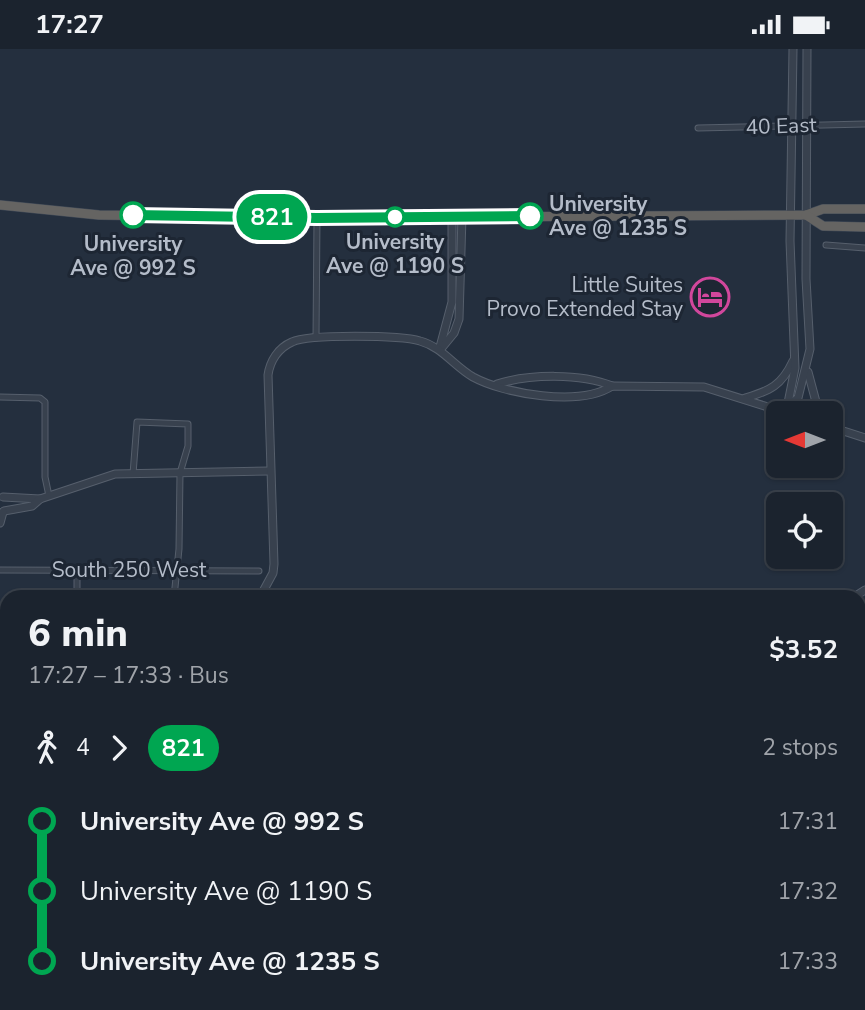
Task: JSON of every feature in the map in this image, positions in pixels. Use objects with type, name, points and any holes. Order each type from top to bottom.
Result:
[{"type":"highway","points":[[0,205],[85,215],[317,218],[806,215],[823,209],[865,209]]},
{"type":"highway","points":[[806,215],[823,226],[865,227]]},
{"type":"street","points":[[788,401],[795,357],[791,296],[793,49]]},
{"type":"street","points":[[807,49],[806,215],[810,334],[808,367],[814,401]]},
{"type":"street","name":"40 East","points":[[698,128],[865,124]]},
{"type":"street","points":[[440,350],[454,333],[462,302],[457,216]]},
{"type":"street","points":[[440,350],[452,302],[457,216]]},
{"type":"street","points":[[316,338],[317,218]]},
{"type":"street","points":[[826,245],[865,248]]},
{"type":"street","points":[[264,590],[274,565],[268,381],[271,364],[277,352],[290,342],[316,338],[408,338],[440,350],[471,376],[497,384],[514,380],[570,379],[598,380],[612,386],[696,386],[766,405]]},
{"type":"street","points":[[742,398],[774,389],[782,383],[795,357]]},
{"type":"street","points":[[795,401],[808,367]]},
{"type":"street","points":[[497,384],[502,390],[545,395],[601,393],[612,386]]},
{"type":"street","points":[[0,397],[40,398],[45,402],[45,477],[49,496]]},
{"type":"street","points":[[133,474],[135,423],[185,421],[188,426],[188,446],[180,473],[179,549],[174,590]]},
{"type":"street","points":[[844,431],[865,438]]},
{"type":"street","points":[[2,513],[32,506],[40,499],[115,474],[270,471]]},
{"type":"street","points":[[0,523],[1,496],[40,499]]},
{"type":"street","points":[[77,569],[78,590]]},
{"type":"street","name":"South 250 West","points":[[0,570],[259,571]]},
{"type":"bus line","name":"821","points":[[133,215],[317,218],[530,216]]},
{"type":"place","name":"University Ave @ 992 S","points":[[133,215]]},
{"type":"place","name":"University Ave @ 1235 S","points":[[530,216]]},
{"type":"place","name":"University Ave @ 1190 S","points":[[395,217]]},
{"type":"place","name":"Little Suites Provo Extended Stay","points":[[710,297]]}]
